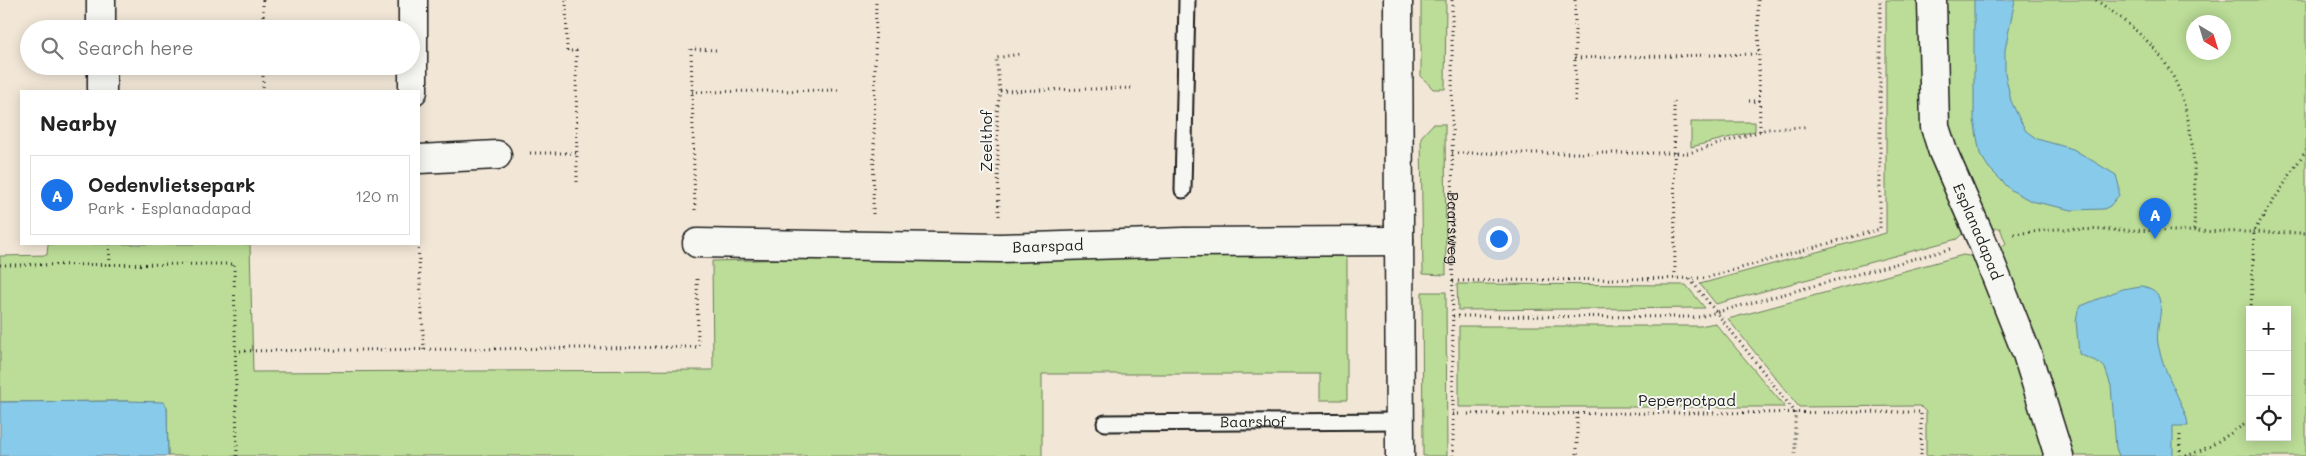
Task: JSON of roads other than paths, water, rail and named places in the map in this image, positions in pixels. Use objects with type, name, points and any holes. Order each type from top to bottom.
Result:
[{"type":"street","points":[[101,0],[101,20]]},
{"type":"street","points":[[413,0],[413,20]]},
{"type":"street","points":[[1398,0],[1400,456]]},
{"type":"street","name":"Esplanadapad","points":[[1932,0],[1935,127],[1943,152],[1982,241],[2030,364],[2059,456]]},
{"type":"street","points":[[102,75],[102,90]]},
{"type":"street","points":[[413,75],[413,90]]},
{"type":"street","points":[[420,159],[497,156]]},
{"type":"street","name":"Baarspad","points":[[696,244],[1000,248],[1183,242],[1399,242]]},
{"type":"lane","points":[[1184,190],[1187,0]]},
{"type":"lane","name":"Baarshof","points":[[1105,423],[1400,421]]},
{"type":"water","points":[[1974,0],[2015,0],[2005,50],[2005,73],[2011,101],[2026,131],[2037,139],[2073,149],[2116,175],[2119,195],[2110,206],[2104,209],[2072,210],[2031,201],[2011,190],[1989,168],[1980,154],[1974,120]]},
{"type":"water","points":[[2141,286],[2149,288],[2158,295],[2161,309],[2157,338],[2160,354],[2187,419],[2188,426],[2173,426],[2173,456],[2119,456],[2116,448],[2111,386],[2105,368],[2100,363],[2079,354],[2076,321],[2078,310],[2081,306],[2122,289]]},
{"type":"water","points":[[0,402],[164,402],[167,407],[168,456],[0,456]]},
{"type":"place","name":"Oedenvlietsepark","points":[[2155,239]]}]
